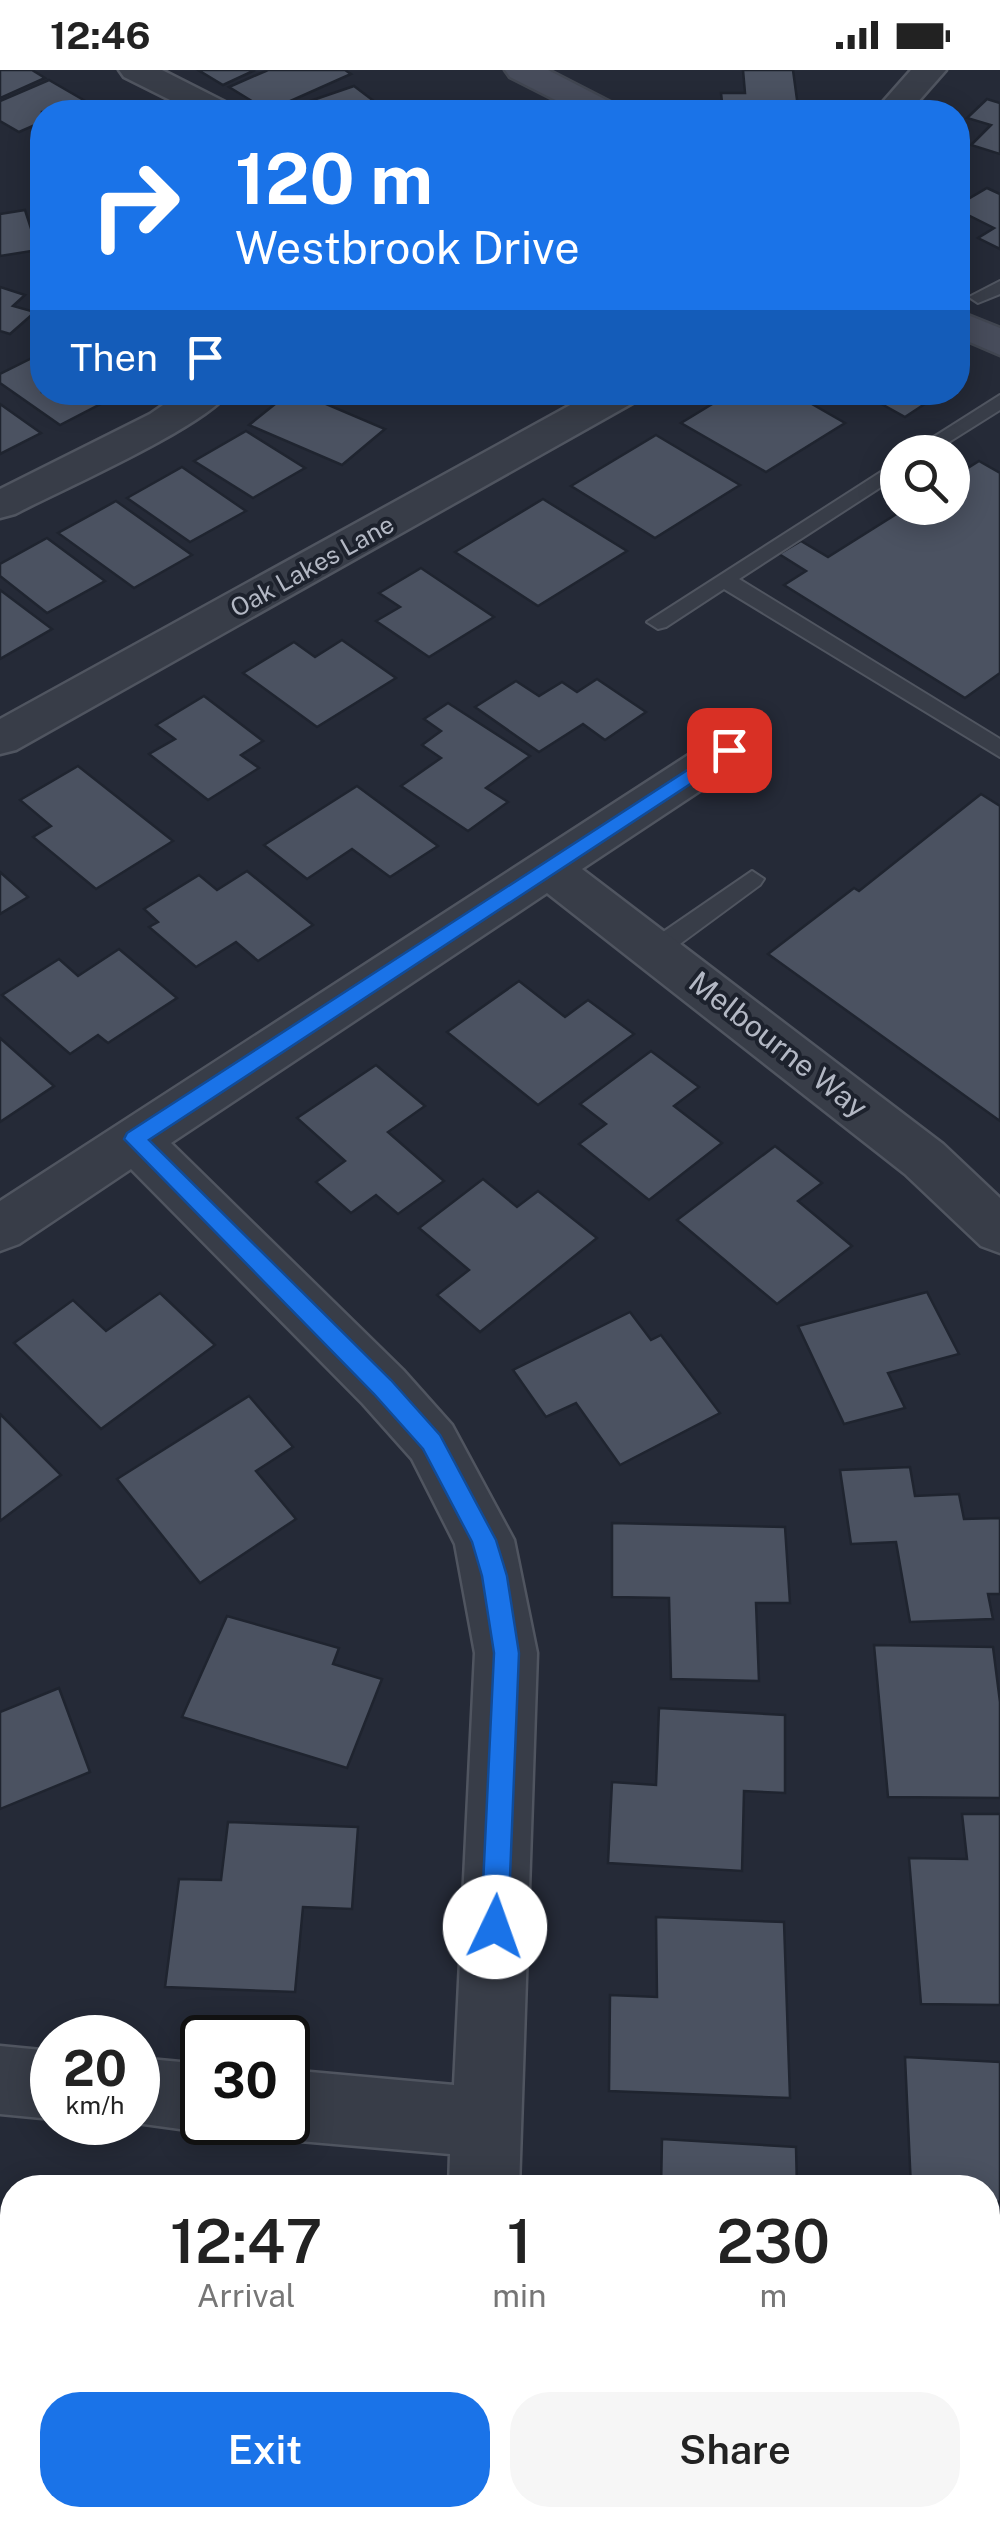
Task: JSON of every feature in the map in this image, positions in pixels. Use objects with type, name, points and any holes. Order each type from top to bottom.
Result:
[{"type":"main road","points":[[522,70],[581,100]]},
{"type":"main road","points":[[979,300],[1000,343]]},
{"type":"street","points":[[136,70],[195,100]]},
{"type":"street","points":[[901,100],[930,70]]},
{"type":"street","points":[[0,505],[190,405]]},
{"type":"street","name":"Oak Lakes Lane","points":[[0,739],[601,405]]},
{"type":"street","points":[[0,1229],[729,750]]},
{"type":"street","name":"Melbourne Way","points":[[548,868],[924,1159],[1000,1231]]},
{"type":"street","points":[[134,1139],[432,1442],[484,1540],[494,1576],[506,1653],[485,2155],[310,2111]]},
{"type":"street","points":[[0,2080],[30,2083]]},
{"type":"lane","points":[[947,435],[1000,401]]},
{"type":"lane","points":[[658,622],[880,479]]},
{"type":"lane","points":[[724,579],[1000,749]]},
{"type":"lane","points":[[656,949],[752,879]]},
{"type":"building","points":[[0,70],[32,70],[45,78],[0,98]]},
{"type":"building","points":[[198,70],[255,70],[223,85]]},
{"type":"building","points":[[268,70],[345,70],[351,74],[293,100],[250,100],[229,87]]},
{"type":"building","points":[[743,70],[793,70],[797,100],[722,100],[721,93],[745,93]]},
{"type":"building","points":[[49,80],[84,100],[30,100],[30,127],[19,132],[0,121],[0,101]]},
{"type":"building","points":[[354,86],[372,100],[313,100]]},
{"type":"building","points":[[987,99],[1000,103],[1000,154],[971,145],[991,125],[970,119]]},
{"type":"building","points":[[987,188],[1000,194],[1000,249],[978,238],[994,228],[970,216],[970,198]]},
{"type":"building","points":[[25,210],[30,225],[30,251],[0,256],[0,214]]},
{"type":"building","points":[[0,287],[25,295],[13,306],[30,311],[30,316],[10,334],[0,331]]},
{"type":"building","points":[[30,359],[30,404],[0,383],[0,374]]},
{"type":"building","points":[[0,404],[41,433],[0,454]]},
{"type":"building","points":[[31,405],[99,405],[60,425]]},
{"type":"building","points":[[274,405],[329,405],[385,429],[342,465],[249,425]]},
{"type":"building","points":[[711,405],[814,405],[845,423],[766,472],[681,423]]},
{"type":"building","points":[[883,405],[923,405],[905,417]]},
{"type":"building","points":[[246,431],[305,468],[253,498],[194,461]]},
{"type":"building","points":[[656,435],[740,485],[655,538],[571,486]]},
{"type":"building","points":[[979,461],[1000,473],[1000,673],[965,698],[784,585],[806,571],[779,554],[801,541],[828,557],[880,524],[970,525],[970,467]]},
{"type":"building","points":[[182,467],[246,511],[190,542],[127,498]]},
{"type":"building","points":[[543,499],[627,551],[538,606],[455,552]]},
{"type":"building","points":[[116,501],[192,555],[134,588],[58,533]]},
{"type":"building","points":[[47,538],[105,581],[47,613],[0,576],[0,564]]},
{"type":"building","points":[[421,568],[494,617],[429,657],[376,621],[400,607],[379,593]]},
{"type":"building","points":[[0,590],[52,629],[0,659]]},
{"type":"building","points":[[342,640],[396,678],[317,727],[243,673],[294,642],[315,657]]},
{"type":"building","points":[[597,679],[646,712],[605,740],[583,724],[539,752],[475,707],[516,681],[539,696],[562,682],[577,692]]},
{"type":"building","points":[[204,696],[263,741],[241,755],[259,768],[208,800],[149,754],[175,739],[156,725]]},
{"type":"building","points":[[448,703],[530,756],[486,788],[508,802],[468,831],[401,786],[441,758],[422,745],[441,731],[424,719]]},
{"type":"building","points":[[78,766],[173,841],[96,889],[33,837],[51,826],[20,800]]},
{"type":"building","points":[[357,786],[438,846],[390,877],[352,849],[307,879],[264,845]]},
{"type":"building","points":[[981,794],[1000,806],[1000,1121],[768,954],[854,888],[859,891]]},
{"type":"building","points":[[247,871],[313,925],[258,961],[236,942],[196,967],[149,927],[158,922],[144,909],[199,875],[217,890]]},
{"type":"building","points":[[0,872],[28,897],[0,914]]},
{"type":"building","points":[[119,949],[177,998],[108,1043],[98,1035],[70,1054],[2,995],[59,959],[78,976]]},
{"type":"building","points":[[519,981],[565,1017],[588,1000],[634,1034],[538,1105],[447,1032]]},
{"type":"building","points":[[0,1038],[54,1086],[0,1122]]},
{"type":"building","points":[[651,1051],[699,1087],[674,1106],[722,1143],[649,1200],[579,1144],[606,1124],[580,1104]]},
{"type":"building","points":[[376,1065],[425,1106],[388,1132],[444,1181],[398,1214],[376,1195],[351,1213],[316,1182],[345,1161],[297,1118]]},
{"type":"building","points":[[775,1146],[822,1183],[798,1201],[852,1246],[777,1304],[677,1220]]},
{"type":"building","points":[[483,1179],[517,1207],[538,1191],[597,1238],[480,1332],[437,1295],[469,1270],[419,1228]]},
{"type":"building","points":[[927,1292],[959,1354],[888,1373],[905,1408],[844,1424],[798,1326]]},
{"type":"building","points":[[160,1293],[215,1345],[101,1429],[14,1343],[73,1300],[106,1331]]},
{"type":"building","points":[[630,1312],[651,1340],[661,1335],[720,1413],[620,1465],[576,1403],[546,1417],[513,1370]]},
{"type":"building","points":[[249,1396],[293,1447],[256,1471],[296,1519],[200,1583],[117,1479]]},
{"type":"building","points":[[0,1414],[61,1475],[0,1521]]},
{"type":"building","points":[[910,1467],[915,1496],[959,1494],[964,1519],[1000,1518],[1000,1594],[988,1594],[993,1619],[910,1622],[896,1542],[851,1544],[840,1470]]},
{"type":"building","points":[[612,1523],[785,1527],[790,1603],[756,1603],[759,1681],[671,1679],[669,1598],[612,1597]]},
{"type":"building","points":[[227,1616],[339,1648],[333,1664],[382,1679],[347,1768],[182,1717]]},
{"type":"building","points":[[874,1645],[993,1647],[1000,1702],[1000,1798],[888,1797]]},
{"type":"building","points":[[59,1688],[90,1772],[0,1809],[0,1712]]},
{"type":"building","points":[[659,1708],[785,1715],[785,1793],[744,1791],[742,1871],[608,1863],[612,1782],[656,1785]]},
{"type":"building","points":[[962,1814],[1000,1814],[1000,2005],[921,2004],[909,1858],[967,1859]]},
{"type":"building","points":[[228,1822],[358,1827],[352,1909],[303,1907],[295,1992],[165,1987],[179,1879],[221,1880]]},
{"type":"building","points":[[656,1917],[784,1922],[790,2098],[609,2091],[610,1995],[657,1997]]},
{"type":"building","points":[[905,2057],[1000,2062],[1000,2175],[910,2175]]},
{"type":"building","points":[[662,2139],[796,2147],[797,2175],[661,2175]]},
{"type":"route","points":[[495,1927],[506,1653],[484,1540],[452,1473],[432,1442],[192,1193],[134,1139],[729,750]]}]
